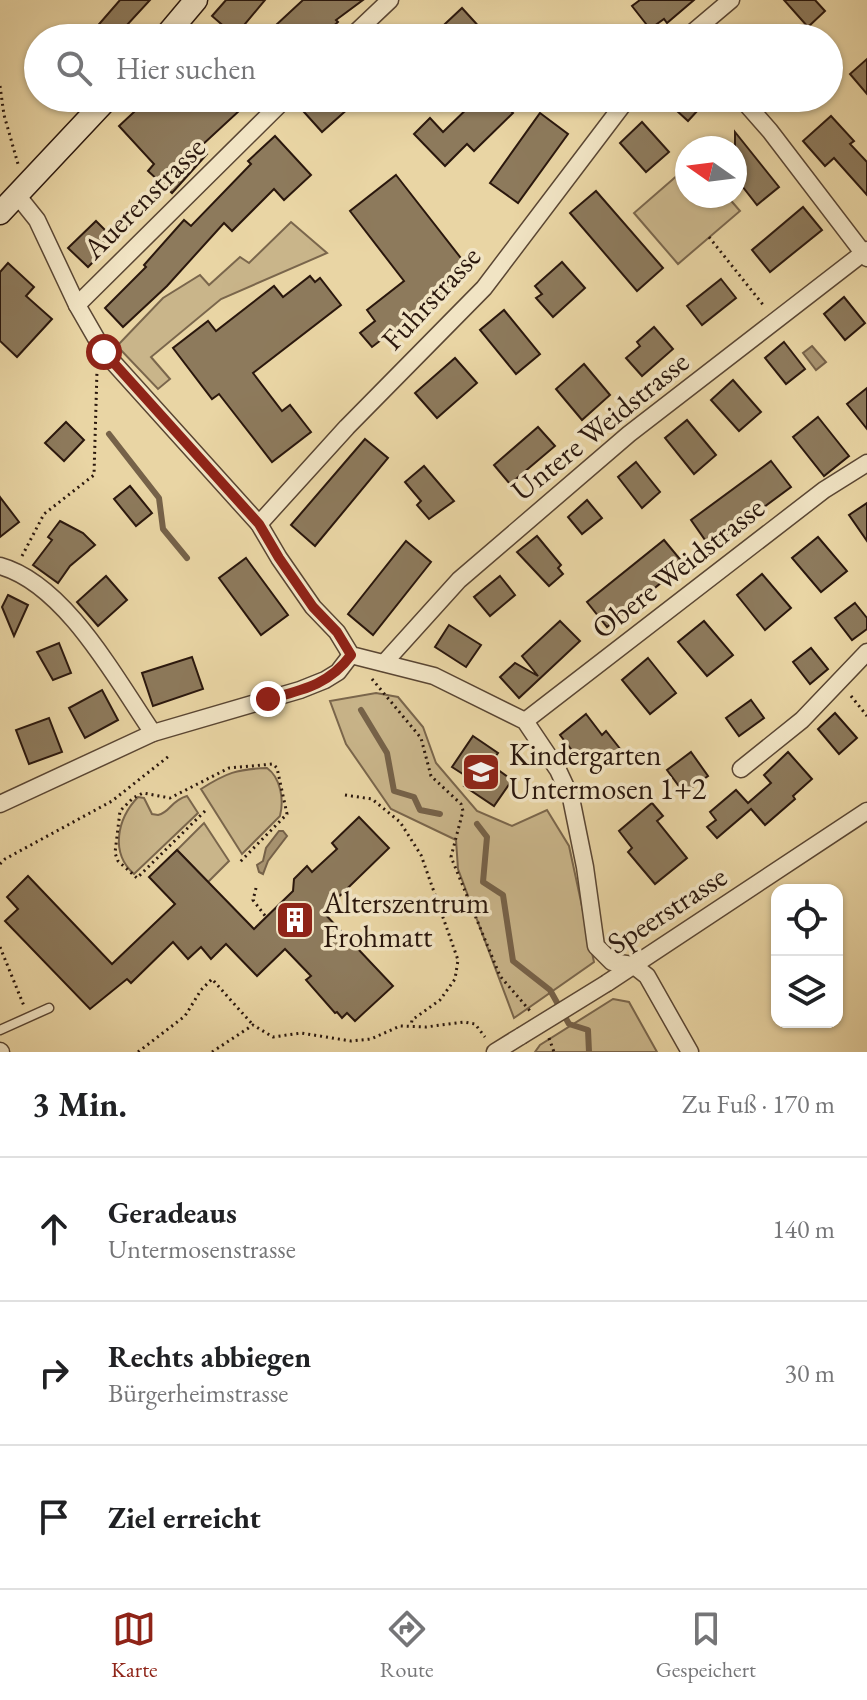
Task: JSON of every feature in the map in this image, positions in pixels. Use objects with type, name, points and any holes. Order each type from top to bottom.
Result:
[{"type":"main road","points":[[176,24],[196,0]]},
{"type":"main road","points":[[0,213],[95,112]]},
{"type":"street","points":[[365,24],[390,0]]},
{"type":"street","points":[[704,24],[731,0]]},
{"type":"street","name":"Auerenstrasse","points":[[77,305],[272,112]]},
{"type":"street","name":"Fuhrstrasse","points":[[259,524],[347,427],[484,288],[617,112]]},
{"type":"street","points":[[753,112],[866,254]]},
{"type":"street","points":[[17,195],[37,220],[77,305],[104,352],[259,524],[313,607],[337,632],[351,655],[434,676],[525,721],[558,770],[571,798],[596,946],[612,962],[633,965],[647,976],[690,1052]]},
{"type":"street","name":"Untere Weidstrasse","points":[[384,663],[459,580],[629,434],[866,254]]},
{"type":"street","name":"Obere Weidstrasse","points":[[525,721],[824,490],[867,463]]},
{"type":"street","points":[[7,568],[52,597],[79,626],[153,733]]},
{"type":"street","points":[[741,769],[802,720],[867,652]]},
{"type":"street","points":[[0,804],[153,733],[300,690],[338,672],[351,655]]},
{"type":"street","name":"Speerstrasse","points":[[490,1046],[521,1036],[607,983],[867,811]]},
{"type":"lane","points":[[0,1030],[49,1008]]},
{"type":"path","points":[[0,86],[7,127],[20,165]]},
{"type":"path","points":[[709,237],[766,310],[768,327]]},
{"type":"path","points":[[7,568],[44,514],[94,475],[97,363],[104,352]]},
{"type":"path","points":[[351,655],[421,738],[431,776],[461,804],[463,811],[451,857],[500,976],[528,1009]]},
{"type":"path","points":[[855,701],[867,716]]},
{"type":"path","points":[[0,864],[112,801],[169,756]]},
{"type":"path","points":[[205,811],[137,878],[118,861],[115,853],[117,823],[120,811],[133,798],[143,793],[170,798],[229,768],[273,764],[277,768],[287,814],[239,863]]},
{"type":"path","points":[[345,795],[372,799],[400,822],[421,855],[458,960],[455,979],[440,1000],[412,1020],[411,1026]]},
{"type":"path","points":[[256,888],[253,900],[266,917]]},
{"type":"path","points":[[0,947],[28,1017]]},
{"type":"path","points":[[138,1052],[185,1016],[201,990],[212,979],[253,1025],[273,1037],[301,1033],[351,1041],[371,1039],[400,1026],[426,1027],[464,1022],[475,1024],[490,1046]]},
{"type":"path","points":[[212,1052],[253,1025]]},
{"type":"path","points":[[552,1042],[554,1052]]},
{"type":"shaded area","points":[[675,177],[675,208],[737,208],[740,211],[678,264],[634,213]]},
{"type":"shaded area","points":[[291,222],[327,253],[221,299],[151,357],[170,379],[158,389],[117,346],[163,298],[200,275],[209,285],[240,257],[249,263]]},
{"type":"shaded area","points":[[812,346],[826,362],[816,370],[803,353]]},
{"type":"shaded area","points":[[376,693],[398,697],[423,727],[436,763],[477,811],[512,826],[547,810],[569,846],[594,962],[514,1018],[458,869],[456,840],[391,809],[346,744],[330,701]]},
{"type":"shaded area","points":[[267,768],[276,777],[280,790],[280,816],[242,854],[201,789],[232,773]]},
{"type":"shaded area","points":[[187,796],[198,813],[134,874],[126,866],[119,846],[121,825],[131,806],[138,797],[144,798],[152,814],[158,815]]},
{"type":"shaded area","points":[[204,823],[229,861],[208,882],[177,850]]},
{"type":"shaded area","points":[[279,831],[287,836],[268,861],[263,874],[257,865],[263,861],[266,848]]},
{"type":"shaded area","points":[[613,999],[629,1002],[657,1052],[535,1052],[540,1045]]},
{"type":"building","points":[[120,0],[150,0],[128,24],[99,24]]},
{"type":"building","points":[[226,0],[265,0],[245,24],[221,24],[212,16]]},
{"type":"building","points":[[303,0],[363,0],[336,20],[336,24],[277,24]]},
{"type":"building","points":[[640,0],[694,0],[667,23],[664,19],[657,24],[646,24],[632,6]]},
{"type":"building","points":[[784,0],[815,0],[825,11],[811,24],[805,24]]},
{"type":"building","points":[[462,8],[477,24],[445,24]]},
{"type":"building","points":[[867,59],[867,94],[850,74]]},
{"type":"building","points":[[134,112],[238,112],[200,147],[207,154],[172,193],[148,171],[154,164],[119,126]]},
{"type":"building","points":[[304,112],[344,112],[322,132]]},
{"type":"building","points":[[464,112],[513,113],[474,151],[467,144],[445,166],[414,134],[430,118],[443,132]]},
{"type":"building","points":[[678,112],[696,112],[688,121]]},
{"type":"building","points":[[540,113],[568,134],[518,203],[490,183]]},
{"type":"building","points":[[831,116],[854,141],[850,144],[867,162],[867,195],[834,158],[825,166],[803,141]]},
{"type":"building","points":[[642,122],[669,152],[646,172],[620,143]]},
{"type":"building","points":[[275,136],[311,175],[284,200],[274,189],[232,231],[224,223],[167,286],[123,327],[105,308],[146,267],[144,265],[184,220],[191,226],[251,164],[248,161]]},
{"type":"building","points":[[747,147],[779,187],[757,205],[747,192]]},
{"type":"building","points":[[396,175],[471,271],[372,347],[360,333],[375,321],[367,310],[404,281],[350,211]]},
{"type":"building","points":[[596,191],[663,268],[637,291],[570,213]]},
{"type":"building","points":[[803,207],[822,230],[770,272],[752,250]]},
{"type":"building","points":[[96,221],[115,240],[88,267],[68,248]]},
{"type":"building","points":[[562,262],[585,288],[553,317],[536,298],[542,294],[535,286]]},
{"type":"building","points":[[8,263],[34,287],[26,296],[52,319],[17,357],[0,341],[0,272]]},
{"type":"building","points":[[310,276],[315,282],[320,278],[341,305],[253,373],[282,411],[290,405],[311,432],[272,462],[219,394],[212,399],[173,348],[208,321],[216,331],[274,286],[283,297]]},
{"type":"building","points":[[721,279],[736,298],[702,325],[687,306]]},
{"type":"building","points":[[844,297],[865,323],[845,340],[824,314]]},
{"type":"building","points":[[504,310],[540,354],[516,374],[480,330]]},
{"type":"building","points":[[654,327],[673,349],[642,376],[626,358],[640,346],[637,342]]},
{"type":"building","points":[[784,342],[805,369],[786,384],[765,358]]},
{"type":"building","points":[[455,358],[477,383],[437,418],[415,393]]},
{"type":"building","points":[[584,364],[610,395],[582,420],[556,389]]},
{"type":"building","points":[[733,380],[761,412],[739,431],[711,400]]},
{"type":"building","points":[[867,388],[867,429],[847,404]]},
{"type":"building","points":[[818,417],[849,456],[824,476],[793,437]]},
{"type":"building","points":[[687,420],[716,455],[694,474],[665,438]]},
{"type":"building","points":[[66,422],[84,440],[64,461],[45,443]]},
{"type":"building","points":[[538,427],[555,446],[510,484],[494,465]]},
{"type":"building","points":[[365,439],[388,458],[315,546],[291,525]]},
{"type":"building","points":[[771,461],[791,487],[710,547],[691,520]]},
{"type":"building","points":[[636,462],[660,492],[642,508],[618,477]]},
{"type":"building","points":[[424,466],[454,501],[429,519],[417,505],[421,501],[405,482]]},
{"type":"building","points":[[130,486],[152,513],[136,526],[114,499]]},
{"type":"building","points":[[0,497],[19,522],[0,537]]},
{"type":"building","points":[[587,500],[602,518],[582,534],[568,517]]},
{"type":"building","points":[[867,503],[867,541],[849,515]]},
{"type":"building","points":[[60,521],[83,533],[95,545],[70,566],[58,583],[33,565],[52,540],[48,537]]},
{"type":"building","points":[[537,536],[561,565],[558,568],[563,574],[549,586],[517,552]]},
{"type":"building","points":[[818,537],[847,571],[821,592],[792,558]]},
{"type":"building","points":[[664,540],[684,564],[607,627],[587,602]]},
{"type":"building","points":[[406,541],[431,562],[373,635],[348,614]]},
{"type":"building","points":[[246,558],[288,615],[261,635],[219,578]]},
{"type":"building","points":[[762,574],[791,608],[765,630],[737,595]]},
{"type":"building","points":[[106,576],[127,600],[98,626],[77,602]]},
{"type":"building","points":[[500,576],[515,595],[490,616],[474,597]]},
{"type":"building","points":[[8,595],[28,605],[14,636],[2,607]]},
{"type":"building","points":[[855,603],[867,618],[867,629],[852,640],[835,618]]},
{"type":"building","points":[[560,621],[580,641],[519,698],[500,677],[515,663],[538,676],[522,656]]},
{"type":"building","points":[[704,621],[733,655],[707,676],[678,642]]},
{"type":"building","points":[[449,625],[481,645],[466,667],[435,647]]},
{"type":"building","points":[[59,643],[71,673],[53,680],[37,652]]},
{"type":"building","points":[[811,648],[828,669],[810,684],[793,662]]},
{"type":"building","points":[[192,657],[203,689],[153,706],[142,673]]},
{"type":"building","points":[[648,658],[676,693],[650,714],[622,680]]},
{"type":"building","points":[[102,690],[118,720],[85,738],[69,708]]},
{"type":"building","points":[[751,700],[764,718],[739,736],[726,718]]},
{"type":"building","points":[[835,713],[857,738],[839,754],[818,729]]},
{"type":"building","points":[[586,714],[602,735],[606,731],[621,750],[594,771],[582,755],[578,758],[560,735]]},
{"type":"building","points":[[49,718],[62,752],[29,764],[16,730]]},
{"type":"building","name":"Kindergarten Untermosen 1+2","points":[[473,736],[498,753],[490,764],[512,780],[494,806],[464,786],[469,778],[452,767]]},
{"type":"building","points":[[691,752],[708,776],[684,793],[667,770]]},
{"type":"building","points":[[788,752],[812,779],[793,796],[795,799],[765,825],[751,809],[717,838],[707,827],[716,820],[710,812],[736,790],[748,803],[771,783],[764,775]]},
{"type":"building","points":[[652,803],[663,816],[657,821],[687,858],[655,884],[628,852],[632,848],[619,831]]},
{"type":"building","points":[[359,817],[389,848],[323,912],[393,986],[355,1021],[347,1013],[342,1018],[335,1013],[306,980],[311,976],[285,949],[257,976],[226,944],[211,959],[201,947],[188,959],[173,942],[131,983],[127,979],[90,1009],[5,921],[18,909],[7,897],[28,876],[112,964],[175,904],[149,877],[177,850],[254,929],[293,891],[294,879],[307,866],[312,872],[337,849],[332,843]]},
{"type":"waterway","points":[[109,434],[159,498],[163,529],[187,558]]},
{"type":"waterway","points":[[361,710],[387,753],[394,791],[414,797],[420,810],[440,814]]},
{"type":"waterway","points":[[477,824],[487,837],[483,882],[503,895],[513,961],[550,990],[569,1024],[588,1030],[589,1052]]},
{"type":"place","name":"Kindergarten Untermosen 1+2","points":[[481,772]]},
{"type":"place","name":"Alterszentrum Frohmatt","points":[[295,920]]},
{"type":"route","points":[[104,352],[259,524],[313,607],[337,632],[351,655],[338,672],[325,680],[268,699]]}]
